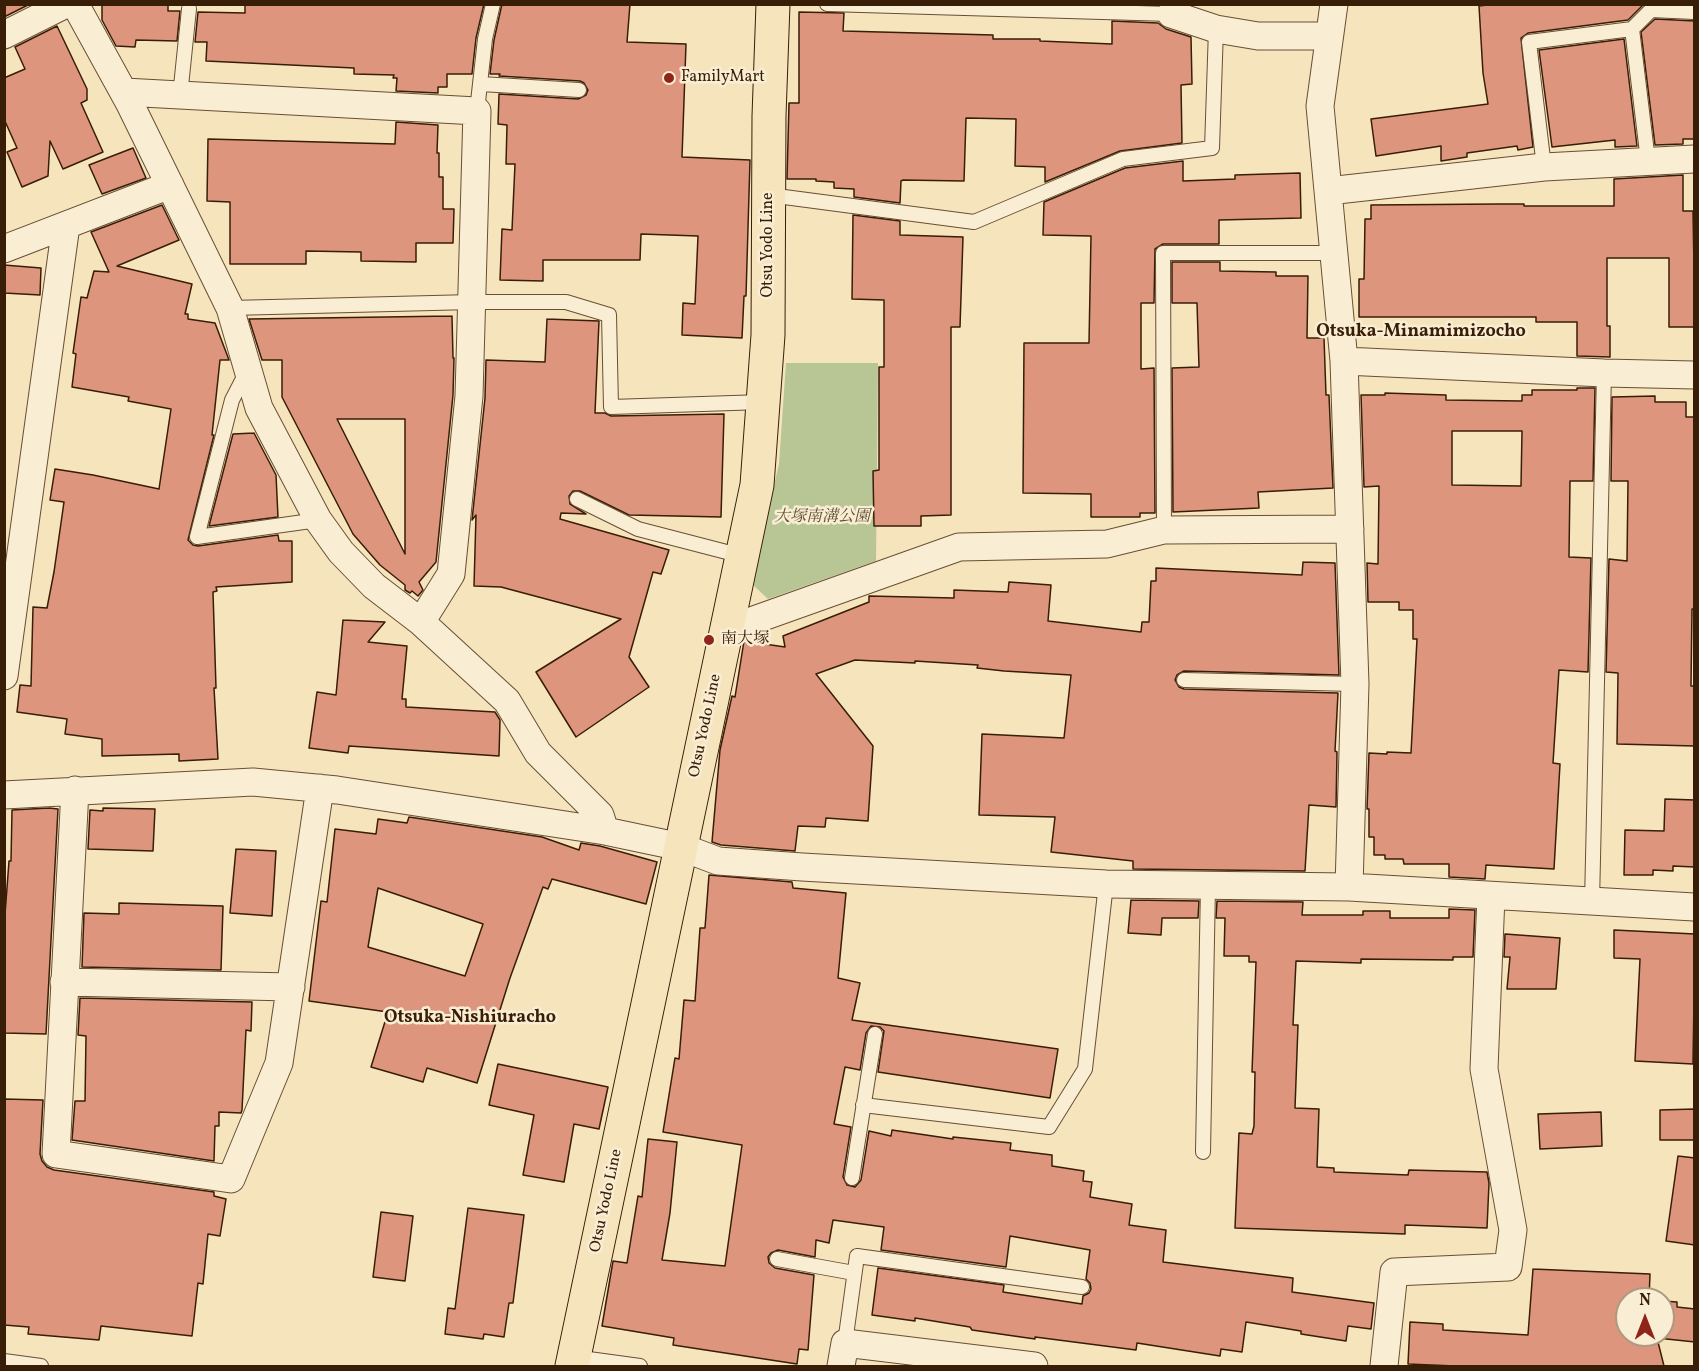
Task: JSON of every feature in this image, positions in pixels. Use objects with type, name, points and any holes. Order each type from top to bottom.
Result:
[{"type":"main road","name":"Otsu Yodo Line","points":[[573,1362],[757,485],[768,335],[773,4]]},
{"type":"street","points":[[4,36],[66,4]]},
{"type":"street","points":[[75,4],[124,93],[230,308],[259,408],[318,520],[341,552],[374,586],[421,622],[507,701],[538,753],[600,815],[605,831]]},
{"type":"street","points":[[1334,4],[1320,106],[1344,361],[1355,684],[1349,887]]},
{"type":"street","points":[[1172,9],[1216,29],[1258,36],[1329,36]]},
{"type":"street","points":[[124,93],[180,96],[479,98],[469,396],[451,574],[421,622]]},
{"type":"street","points":[[1328,190],[1544,167],[1695,159]]},
{"type":"street","points":[[4,249],[170,185]]},
{"type":"street","points":[[4,676],[66,225]]},
{"type":"street","points":[[1344,361],[1695,375]]},
{"type":"street","points":[[726,630],[959,547],[1107,544],[1164,530],[1350,529]]},
{"type":"street","points":[[4,795],[253,782],[320,788],[605,831],[681,848],[718,861],[1106,884],[1349,887],[1695,907]]},
{"type":"street","points":[[75,790],[56,1154],[231,1179],[279,1063],[320,788]]},
{"type":"street","points":[[1384,1366],[1394,1272],[1508,1267],[1513,1230],[1484,1069],[1491,897]]},
{"type":"street","points":[[64,982],[291,987]]},
{"type":"street","points":[[843,1355],[1034,1366]]},
{"type":"lane","points":[[493,4],[485,39],[479,98],[579,90]]},
{"type":"lane","points":[[826,4],[1172,9]]},
{"type":"lane","points":[[180,96],[189,9]]},
{"type":"lane","points":[[1544,167],[1529,42],[1632,29],[1651,10],[1695,12]]},
{"type":"lane","points":[[769,195],[974,222],[1123,159],[1212,148],[1216,29]]},
{"type":"lane","points":[[1632,29],[1648,162]]},
{"type":"lane","points":[[1164,530],[1163,253],[1335,253]]},
{"type":"lane","points":[[230,308],[566,302],[609,315],[611,407],[763,402]]},
{"type":"lane","points":[[248,369],[232,400],[197,537],[318,520]]},
{"type":"lane","points":[[1592,902],[1604,373]]},
{"type":"lane","points":[[577,499],[639,529],[742,556]]},
{"type":"lane","points":[[1184,680],[1355,684]]},
{"type":"lane","points":[[863,1105],[1049,1127],[1085,1069],[1106,884]]},
{"type":"lane","points":[[1203,1152],[1208,886]]},
{"type":"lane","points":[[852,1178],[874,1034]]},
{"type":"lane","points":[[843,1355],[857,1256],[1082,1287]]},
{"type":"lane","points":[[777,1259],[854,1273]]},
{"type":"lane","points":[[4,1361],[41,1366]]},
{"type":"lane","points":[[573,1362],[640,1366]]},
{"type":"green space","name":"大塚南溝公園","points":[[786,363],[878,363],[876,561],[768,599],[751,583],[779,464]]},
{"type":"building","points":[[4,4],[30,4],[4,17]]},
{"type":"building","points":[[102,4],[168,4],[168,11],[180,11],[177,41],[136,40],[135,47],[116,46],[102,20]]},
{"type":"building","points":[[245,4],[484,4],[476,38],[472,74],[447,74],[447,87],[438,87],[438,93],[396,91],[397,78],[393,78],[394,75],[354,74],[354,68],[206,61],[207,42],[195,42],[198,12],[245,13]]},
{"type":"building","points":[[502,4],[630,4],[627,42],[686,44],[682,157],[750,160],[746,296],[744,296],[742,338],[682,335],[683,303],[695,304],[698,236],[641,234],[640,260],[543,260],[543,281],[500,280],[502,229],[512,230],[515,164],[506,164],[507,125],[498,124],[499,94],[578,99],[586,95],[588,90],[580,81],[490,74],[494,40]]},
{"type":"building","points":[[1495,4],[1644,4],[1628,20],[1528,33],[1521,38],[1533,147],[1518,150],[1517,146],[1467,153],[1467,157],[1441,161],[1441,146],[1376,156],[1371,119],[1488,104],[1483,73],[1479,6]]},
{"type":"building","points":[[799,12],[844,13],[843,31],[993,35],[993,39],[1040,39],[1040,41],[1112,44],[1112,21],[1158,23],[1166,29],[1191,37],[1192,84],[1181,85],[1182,143],[1120,151],[1045,182],[1045,167],[1015,166],[1016,119],[966,118],[964,181],[903,180],[901,181],[900,203],[854,197],[854,189],[834,188],[834,182],[816,181],[816,179],[787,179],[789,103],[799,103]]},
{"type":"building","points":[[1655,19],[1695,21],[1695,139],[1683,139],[1683,144],[1655,145],[1641,32]]},
{"type":"building","points":[[57,26],[87,89],[87,100],[81,103],[103,152],[63,169],[50,141],[48,176],[22,187],[7,152],[17,148],[4,119],[4,78],[25,69],[15,47]]},
{"type":"building","points":[[1624,39],[1637,146],[1615,147],[1615,140],[1552,147],[1539,50]]},
{"type":"building","points":[[396,122],[438,125],[437,153],[439,153],[439,177],[443,177],[443,209],[454,209],[453,243],[416,243],[416,262],[361,261],[361,252],[306,251],[306,264],[230,264],[230,202],[207,201],[208,139],[395,144]]},
{"type":"building","points":[[133,148],[146,178],[102,194],[89,165]]},
{"type":"building","points":[[1183,161],[1183,181],[1235,179],[1235,175],[1300,173],[1301,218],[1219,220],[1219,244],[1163,244],[1155,249],[1154,303],[1141,303],[1141,369],[1154,368],[1155,513],[1140,513],[1140,517],[1091,517],[1091,494],[1023,493],[1024,343],[1089,343],[1091,236],[1043,235],[1044,202],[1125,168]]},
{"type":"building","points":[[1683,175],[1683,211],[1693,211],[1695,327],[1669,327],[1669,258],[1607,258],[1607,326],[1610,326],[1610,357],[1577,356],[1577,322],[1536,322],[1536,317],[1359,317],[1359,279],[1364,279],[1365,219],[1371,219],[1371,205],[1614,206],[1614,179]]},
{"type":"building","points":[[162,205],[179,240],[117,266],[192,284],[185,314],[188,314],[188,319],[215,323],[229,360],[220,360],[212,435],[214,435],[188,540],[198,546],[278,535],[279,541],[292,541],[292,582],[216,587],[217,591],[213,592],[216,688],[214,688],[218,759],[179,761],[179,754],[102,756],[102,739],[65,734],[67,719],[17,712],[20,685],[31,686],[33,607],[47,608],[54,572],[64,502],[50,500],[55,469],[159,489],[171,409],[128,401],[129,397],[72,387],[76,354],[73,353],[81,297],[87,298],[94,271],[109,272],[91,232]]},
{"type":"building","points":[[853,215],[900,221],[900,235],[963,237],[960,327],[951,327],[951,515],[921,516],[921,526],[874,526],[873,471],[879,470],[879,367],[884,367],[884,300],[852,299]]},
{"type":"building","points":[[1172,262],[1220,262],[1220,271],[1276,272],[1276,276],[1308,276],[1307,338],[1324,338],[1333,488],[1258,492],[1259,508],[1173,512],[1172,368],[1199,367],[1197,303],[1172,303]]},
{"type":"building","points":[[4,265],[41,268],[40,295],[4,293]]},
{"type":"building","points":[[452,316],[453,395],[436,562],[419,582],[423,590],[418,596],[412,591],[410,593],[405,590],[405,585],[380,565],[353,534],[282,397],[282,360],[262,360],[249,319]],"holes":[[[337,419],[405,419],[405,554]]]},
{"type":"building","points":[[547,319],[599,321],[595,413],[605,413],[611,416],[724,414],[721,517],[629,515],[580,491],[573,491],[569,496],[570,504],[586,514],[561,513],[560,519],[669,550],[661,574],[653,572],[629,657],[649,687],[576,737],[536,672],[621,619],[501,587],[474,586],[476,515],[472,520],[485,398],[486,360],[545,362]]},
{"type":"building","points":[[1577,388],[1595,388],[1593,481],[1570,481],[1569,557],[1591,558],[1588,672],[1559,670],[1553,763],[1560,764],[1554,869],[1486,865],[1485,879],[1449,877],[1449,864],[1404,864],[1403,859],[1385,859],[1385,855],[1374,855],[1374,837],[1369,837],[1369,809],[1367,809],[1369,753],[1411,753],[1417,639],[1413,639],[1413,610],[1399,610],[1399,602],[1368,602],[1367,563],[1378,564],[1379,486],[1364,487],[1361,395],[1385,395],[1385,393],[1446,395],[1446,400],[1522,401],[1522,395],[1532,395],[1532,390],[1577,390]],"holes":[[[1452,431],[1522,431],[1521,486],[1452,485]]]},
{"type":"building","points":[[1655,396],[1655,402],[1686,402],[1686,417],[1695,417],[1695,609],[1692,609],[1691,686],[1695,686],[1695,746],[1617,744],[1618,673],[1606,672],[1609,559],[1627,561],[1628,481],[1611,481],[1612,397]]},
{"type":"building","points":[[254,433],[276,475],[278,517],[209,526],[233,434]]},
{"type":"building","points":[[1303,562],[1335,563],[1339,675],[1184,671],[1177,675],[1175,680],[1179,687],[1184,689],[1338,693],[1335,751],[1337,752],[1336,807],[1309,805],[1305,871],[1133,869],[1133,861],[1051,852],[1055,817],[979,815],[982,734],[1064,738],[1071,675],[1004,671],[977,668],[978,665],[915,661],[915,663],[855,660],[816,674],[873,746],[868,821],[826,818],[825,827],[798,826],[795,851],[721,845],[712,842],[720,750],[732,696],[735,697],[744,641],[785,647],[783,636],[869,602],[869,596],[954,598],[954,590],[1008,592],[1009,582],[1051,585],[1048,621],[1141,632],[1142,622],[1149,622],[1151,581],[1156,581],[1156,568],[1302,575]]},
{"type":"building","points":[[343,620],[385,622],[368,642],[407,646],[402,699],[406,699],[406,707],[495,712],[500,720],[499,756],[349,746],[348,753],[309,748],[317,692],[336,695]]},
{"type":"building","points":[[1665,799],[1695,800],[1695,867],[1673,866],[1673,871],[1653,870],[1653,875],[1624,875],[1625,830],[1664,831]]},
{"type":"building","points":[[103,808],[155,809],[153,851],[88,849],[90,810],[103,811]]},
{"type":"building","points":[[58,809],[46,1034],[4,1033],[4,928],[9,861],[11,861],[12,810]]},
{"type":"building","points":[[409,817],[542,837],[579,850],[581,843],[657,862],[646,904],[552,879],[548,889],[543,887],[510,978],[477,1083],[427,1068],[423,1082],[371,1067],[388,1012],[309,1001],[321,901],[327,902],[335,829],[376,834],[378,819],[407,823]],"holes":[[[378,888],[483,924],[465,976],[368,947]]]},
{"type":"building","points":[[236,849],[276,851],[272,916],[230,913]]},
{"type":"building","points":[[709,875],[792,882],[793,888],[846,893],[838,978],[860,983],[852,1020],[1058,1049],[1050,1098],[878,1072],[884,1031],[880,1027],[871,1026],[866,1033],[860,1070],[845,1067],[834,1124],[851,1127],[843,1177],[847,1185],[855,1187],[861,1180],[869,1131],[891,1136],[892,1130],[953,1139],[953,1137],[1011,1143],[1010,1150],[1052,1155],[1052,1166],[1084,1171],[1083,1181],[1092,1182],[1090,1197],[1132,1204],[1129,1225],[1166,1230],[1163,1262],[1293,1278],[1292,1292],[1374,1303],[1371,1329],[1348,1326],[1346,1341],[1246,1322],[1242,1352],[1221,1349],[1220,1356],[1137,1343],[1136,1350],[1035,1337],[1035,1339],[972,1330],[970,1327],[915,1318],[915,1321],[872,1315],[878,1268],[1004,1285],[1003,1292],[1082,1304],[1083,1296],[1091,1289],[1086,1279],[1090,1250],[1010,1236],[1006,1267],[881,1250],[884,1227],[833,1220],[829,1243],[816,1240],[815,1257],[778,1250],[768,1257],[769,1263],[775,1268],[814,1275],[808,1350],[799,1349],[797,1364],[673,1345],[674,1338],[602,1326],[613,1261],[627,1263],[638,1196],[642,1197],[648,1139],[677,1142],[670,1213],[662,1260],[725,1266],[742,1145],[663,1132],[675,1058],[679,1059],[684,1000],[695,1001],[700,928],[705,928]]},
{"type":"building","points":[[1131,900],[1199,901],[1198,918],[1162,918],[1161,935],[1128,933]]},
{"type":"building","points":[[1217,901],[1303,902],[1302,915],[1363,915],[1363,911],[1390,911],[1390,918],[1449,918],[1449,909],[1475,910],[1473,957],[1453,957],[1453,960],[1361,959],[1361,963],[1296,961],[1293,1025],[1298,1025],[1295,1108],[1319,1109],[1317,1167],[1334,1168],[1334,1172],[1408,1175],[1409,1170],[1487,1172],[1489,1183],[1487,1228],[1405,1225],[1405,1234],[1235,1228],[1239,1133],[1252,1134],[1254,1126],[1255,1072],[1252,1072],[1256,962],[1249,962],[1249,956],[1224,956],[1225,918],[1216,918]]},
{"type":"building","points":[[119,903],[223,906],[221,970],[82,967],[84,913],[119,914]]},
{"type":"building","points":[[1614,930],[1695,934],[1693,1064],[1635,1061],[1640,959],[1614,958]]},
{"type":"building","points":[[1505,934],[1560,938],[1556,989],[1507,989],[1510,957],[1504,957]]},
{"type":"building","points":[[80,998],[252,1002],[251,1031],[246,1030],[242,1110],[241,1113],[219,1112],[219,1126],[215,1126],[214,1161],[72,1140],[75,1101],[85,1101],[86,1036],[78,1035]]},
{"type":"building","points":[[498,1064],[608,1087],[599,1129],[574,1124],[564,1182],[523,1175],[534,1115],[489,1105]]},
{"type":"building","points":[[4,1099],[43,1100],[40,1154],[47,1167],[54,1170],[214,1192],[214,1196],[226,1199],[220,1236],[208,1234],[203,1284],[198,1283],[192,1336],[101,1326],[99,1340],[28,1334],[29,1327],[4,1325]]},
{"type":"building","points":[[1695,1109],[1695,1140],[1660,1140],[1660,1110]]},
{"type":"building","points":[[1601,1112],[1602,1146],[1540,1149],[1538,1114]]},
{"type":"building","points":[[1678,1156],[1695,1158],[1695,1245],[1666,1241]]},
{"type":"building","points":[[468,1208],[524,1215],[513,1303],[509,1303],[504,1337],[484,1334],[483,1339],[445,1334],[448,1308],[455,1309]]},
{"type":"building","points":[[381,1212],[413,1216],[405,1281],[373,1277]]},
{"type":"building","points":[[1533,1269],[1650,1274],[1649,1287],[1615,1287],[1615,1347],[1659,1347],[1664,1366],[1408,1364],[1410,1322],[1443,1324],[1443,1330],[1528,1335]]},
{"type":"building","points":[[1675,1302],[1677,1302],[1677,1307],[1695,1309],[1695,1342],[1675,1340]]},
{"type":"place","name":"FamilyMart","points":[[669,78]]},
{"type":"place","name":"南大塚","points":[[709,640]]},
{"type":"district","name":"Otsuka-Minamimizocho","points":[[1421,333]]},
{"type":"district","name":"Otsuka-Nishiuracho","points":[[470,1019]]}]
